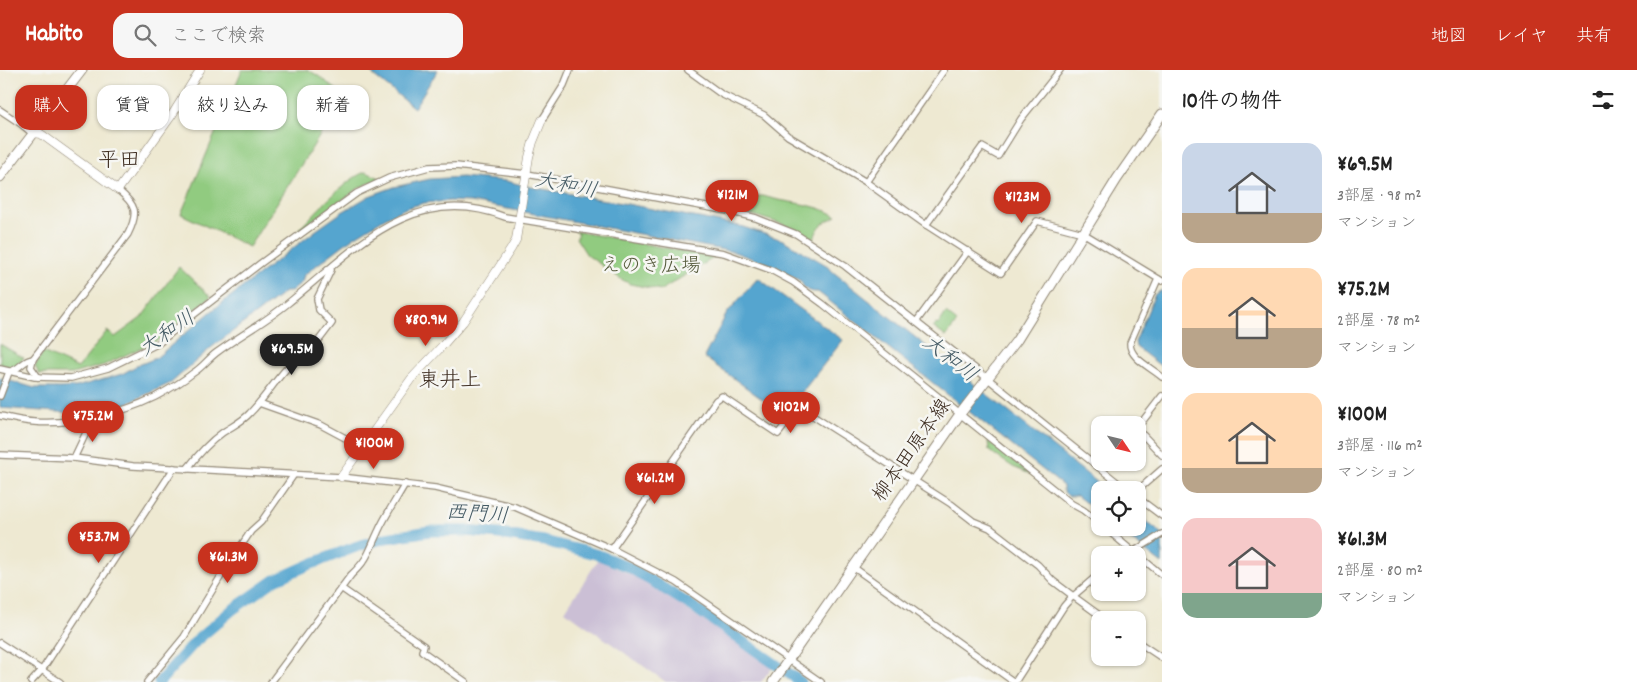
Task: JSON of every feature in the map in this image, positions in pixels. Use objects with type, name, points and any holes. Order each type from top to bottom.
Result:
[{"type":"main road","points":[[0,177],[82,70]]},
{"type":"main road","name":"柳本田原本線","points":[[773,682],[960,413],[1018,340],[1117,179],[1162,114]]},
{"type":"street","points":[[118,190],[172,114],[200,70]]},
{"type":"street","points":[[341,477],[411,379],[467,316],[511,249],[516,240],[533,142],[542,120],[564,85],[570,70]]},
{"type":"street","points":[[688,70],[722,94],[764,115],[788,136],[866,182],[926,225],[1001,273],[1037,221],[1083,233],[1160,280],[1130,343],[1130,348],[1134,355],[1162,377]]},
{"type":"street","points":[[866,182],[944,70]]},
{"type":"street","points":[[926,225],[982,147],[998,156],[1021,120],[1060,70]]},
{"type":"street","points":[[0,110],[33,134],[41,134],[118,190],[130,200],[135,215],[128,234],[33,359],[31,367],[38,377]]},
{"type":"street","points":[[0,369],[8,373],[38,377],[71,378],[108,368],[159,344],[188,319],[261,263],[372,184],[405,172],[429,167],[456,166],[527,176],[728,211],[756,218],[796,234],[845,266],[1116,481]]},
{"type":"street","points":[[0,416],[34,422],[93,418],[154,397],[194,373],[217,353],[285,306],[346,254],[381,228],[406,217],[456,206],[488,210],[505,217],[519,217],[724,253],[771,270],[793,282],[823,304],[1072,504],[1091,517]]},
{"type":"street","points":[[916,322],[968,251]]},
{"type":"street","points":[[186,469],[202,450],[223,432],[237,425],[259,402],[282,371],[296,360],[291,352],[292,349],[316,344],[332,323],[319,310],[317,298],[333,265]]},
{"type":"street","points":[[0,396],[8,373],[15,370],[27,359],[33,359]]},
{"type":"street","points":[[612,549],[716,400],[722,396],[778,434],[799,407],[951,504],[972,521],[990,528],[1038,565],[1072,596],[1093,611]]},
{"type":"street","points":[[1146,417],[1162,396]]},
{"type":"street","points":[[259,402],[321,425],[362,447]]},
{"type":"street","points":[[74,458],[93,418]]},
{"type":"street","points":[[1146,438],[1162,455]]},
{"type":"street","points":[[0,455],[74,458],[133,466],[293,476],[341,477],[435,488],[521,509],[612,549],[676,582],[788,662],[821,682]]},
{"type":"street","points":[[31,682],[42,670],[174,468]]},
{"type":"street","points":[[1146,483],[1162,469]]},
{"type":"street","points":[[147,682],[184,637],[251,531],[262,522],[293,476]]},
{"type":"street","points":[[271,682],[350,575],[364,562],[372,549],[378,531],[406,484]]},
{"type":"street","points":[[1146,504],[1162,516]]},
{"type":"street","points":[[1144,546],[1162,534]]},
{"type":"street","points":[[1114,536],[1126,546]]},
{"type":"street","points":[[1146,562],[1162,575]]},
{"type":"street","points":[[853,567],[1014,682],[1064,606],[1072,596],[1091,580]]},
{"type":"street","points":[[341,588],[424,646],[422,651],[466,682]]},
{"type":"street","points":[[0,643],[60,682]]},
{"type":"street","points":[[1146,647],[1162,658]]},
{"type":"shaded area","points":[[598,560],[632,575],[682,606],[772,667],[761,682],[666,682],[565,611]]},
{"type":"green space","points":[[242,70],[308,70],[330,85],[297,85],[297,130],[323,130],[249,247],[181,214],[217,130],[287,130],[287,85],[236,85]]},
{"type":"green space","points":[[366,172],[380,178],[359,188],[296,233],[340,189]]},
{"type":"green space","points":[[763,196],[819,208],[837,216],[822,224],[817,230],[814,239],[782,224],[739,211],[738,197]]},
{"type":"green space","name":"えのき広場","points":[[575,231],[715,257],[661,290],[630,284],[621,279],[587,255],[576,238],[579,234]]},
{"type":"green space","points":[[179,267],[211,297],[158,340],[104,365],[72,374],[39,374],[35,366],[43,352],[78,368],[107,331],[115,337],[141,318]]},
{"type":"green space","points":[[946,313],[957,322],[946,337],[933,327],[936,324],[938,325]]},
{"type":"green space","points":[[0,344],[24,358],[14,368],[0,364]]},
{"type":"green space","points":[[988,441],[1030,474],[1013,467],[989,451]]},
{"type":"water","points":[[367,70],[438,70],[414,108]]},
{"type":"water","points":[[462,177],[506,181],[740,226],[783,240],[828,266],[1096,481],[1091,481],[1091,507],[1077,496],[1068,496],[1063,491],[1063,486],[818,292],[807,290],[801,281],[762,262],[734,252],[471,202],[424,203],[406,208],[385,218],[354,237],[304,275],[302,282],[290,292],[285,292],[212,347],[171,383],[119,407],[72,413],[0,408],[0,378],[35,388],[76,387],[122,374],[156,358],[213,310],[342,212],[369,196],[394,187],[430,179]]},
{"type":"water","points":[[758,278],[843,340],[784,415],[704,357],[727,313]]},
{"type":"water","points":[[1162,290],[1162,367],[1136,347],[1135,342],[1155,294]]},
{"type":"water","points":[[1146,521],[1162,534],[1162,564],[1146,551],[1146,546],[1139,546],[1126,536],[1146,536]]},
{"type":"waterway","name":"西門川","points":[[159,682],[197,640],[232,610],[275,580],[358,546],[386,538],[430,531],[466,531],[544,541],[599,555],[629,567],[692,606],[801,682]]},
{"type":"district","name":"平田","points":[[119,162]]},
{"type":"district","name":"東井上","points":[[450,382]]},
{"type":"water label","name":"大和川","points":[[566,187]]},
{"type":"water label","name":"大和川","points":[[168,335]]},
{"type":"water label","name":"大和川","points":[[949,360]]}]
